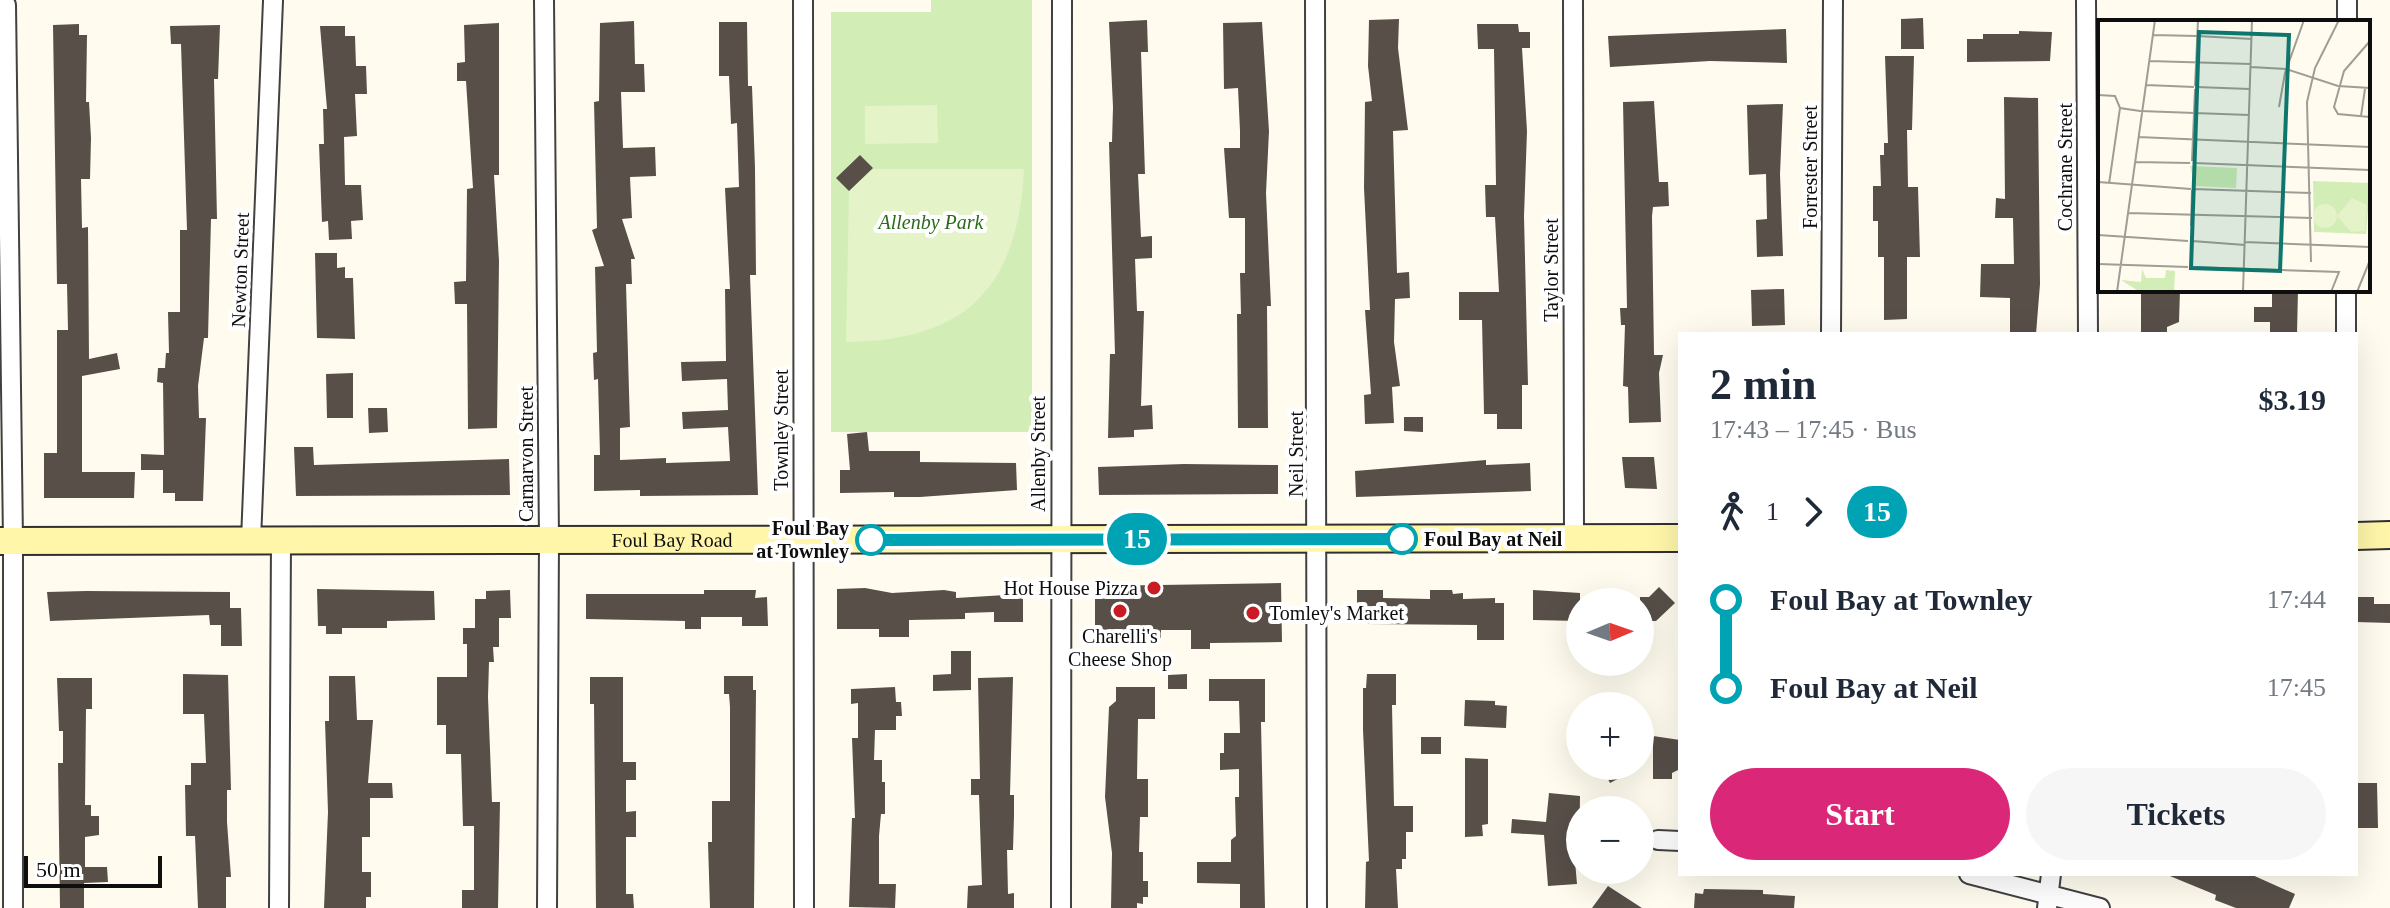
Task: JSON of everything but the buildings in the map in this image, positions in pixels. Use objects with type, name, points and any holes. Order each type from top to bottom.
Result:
[{"type":"main road","points":[[2358,536],[2390,535]]},
{"type":"main road","name":"Foul Bay Road","points":[[6,541],[1678,538]]},
{"type":"street","points":[[271,0],[280,0]]},
{"type":"street","name":"Newton Street","points":[[251,540],[271,0]]},
{"type":"street","name":"Carnarvon Street","points":[[544,0],[549,540],[547,908]]},
{"type":"street","name":"Townley Street","points":[[803,0],[804,908]]},
{"type":"street","name":"Allenby Street","points":[[1061,908],[1062,0]]},
{"type":"street","name":"Neil Street","points":[[1315,0],[1317,908]]},
{"type":"street","name":"Taylor Street","points":[[1573,0],[1574,539]]},
{"type":"street","name":"Forrester Street","points":[[1831,332],[1833,0]]},
{"type":"street","name":"Cochrane Street","points":[[2086,0],[2088,332]]},
{"type":"street","points":[[8,3],[6,541],[13,908]]},
{"type":"street","points":[[2346,292],[2346,332]]},
{"type":"street","points":[[279,908],[281,541]]},
{"type":"street","points":[[1658,840],[1678,841]]},
{"type":"street","points":[[1975,876],[2048,901],[2100,908]]},
{"type":"street","points":[[2048,901],[2051,876]]},
{"type":"green space","name":"Allenby Park","points":[[931,0],[1032,0],[1032,432],[831,432],[831,12],[931,12]]},
{"type":"green space","points":[[937,105],[938,143],[865,144],[865,106]]},
{"type":"green space","points":[[873,169],[1024,169],[1020,211],[1011,246],[997,276],[978,300],[953,318],[924,331],[888,339],[846,342],[849,191]]},
{"type":"bus line","name":"15","points":[[871,540],[1402,539]]},
{"type":"place","name":"Foul Bay at Neil","points":[[1402,539]]},
{"type":"place","name":"Foul Bay at Townley","points":[[871,540]]},
{"type":"place","name":"Hot House Pizza","points":[[1154,588]]},
{"type":"place","name":"Charelli's Cheese Shop","points":[[1120,611]]},
{"type":"place","name":"Tomley's Market","points":[[1253,613]]}]
